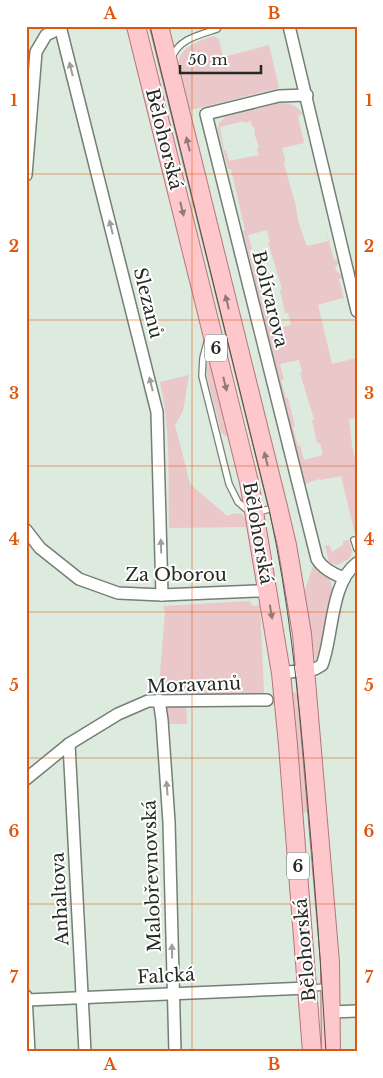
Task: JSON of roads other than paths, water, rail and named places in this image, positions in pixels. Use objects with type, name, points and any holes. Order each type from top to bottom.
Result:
[{"type":"main road","name":"Bělohorská","points":[[136,26],[249,482],[255,513],[281,673],[312,1052]]},
{"type":"main road","name":"Bělohorská","points":[[159,26],[278,507],[287,545],[301,625],[331,986],[331,1052]]},
{"type":"street","points":[[289,26],[357,311]]},
{"type":"street","points":[[26,175],[36,52],[46,35],[60,27]]},
{"type":"street","name":"Slezanů","points":[[60,27],[157,412],[162,595]]},
{"type":"street","name":"Bolívarova","points":[[307,95],[279,96],[206,114],[317,559],[326,569],[344,578]]},
{"type":"street","name":"Za Oborou","points":[[26,530],[40,548],[79,578],[118,593],[162,595],[258,591]]},
{"type":"street","points":[[281,673],[317,669],[323,664],[332,618],[344,578],[357,563]]},
{"type":"street","name":"Malobřevnovská","points":[[159,700],[169,822],[175,1052]]},
{"type":"street","name":"Moravanů","points":[[26,779],[69,744],[118,714],[148,701],[267,700]]},
{"type":"street","name":"Anhaltova","points":[[69,744],[85,1052]]},
{"type":"street","name":"Falcká","points":[[26,1000],[308,988]]},
{"type":"street","points":[[26,996],[28,1052]]},
{"type":"street","name":"Bělohorská","points":[[331,1012],[357,1011]]},
{"type":"lane","points":[[171,72],[172,56],[180,44],[217,29],[219,26]]},
{"type":"lane","points":[[255,513],[278,507]]},
{"type":"lane","points":[[354,540],[357,549]]},
{"type":"lane","points":[[308,988],[331,986]]},
{"type":"tram line","points":[[150,26],[269,509],[282,577],[292,646],[303,749],[326,1052]]}]
